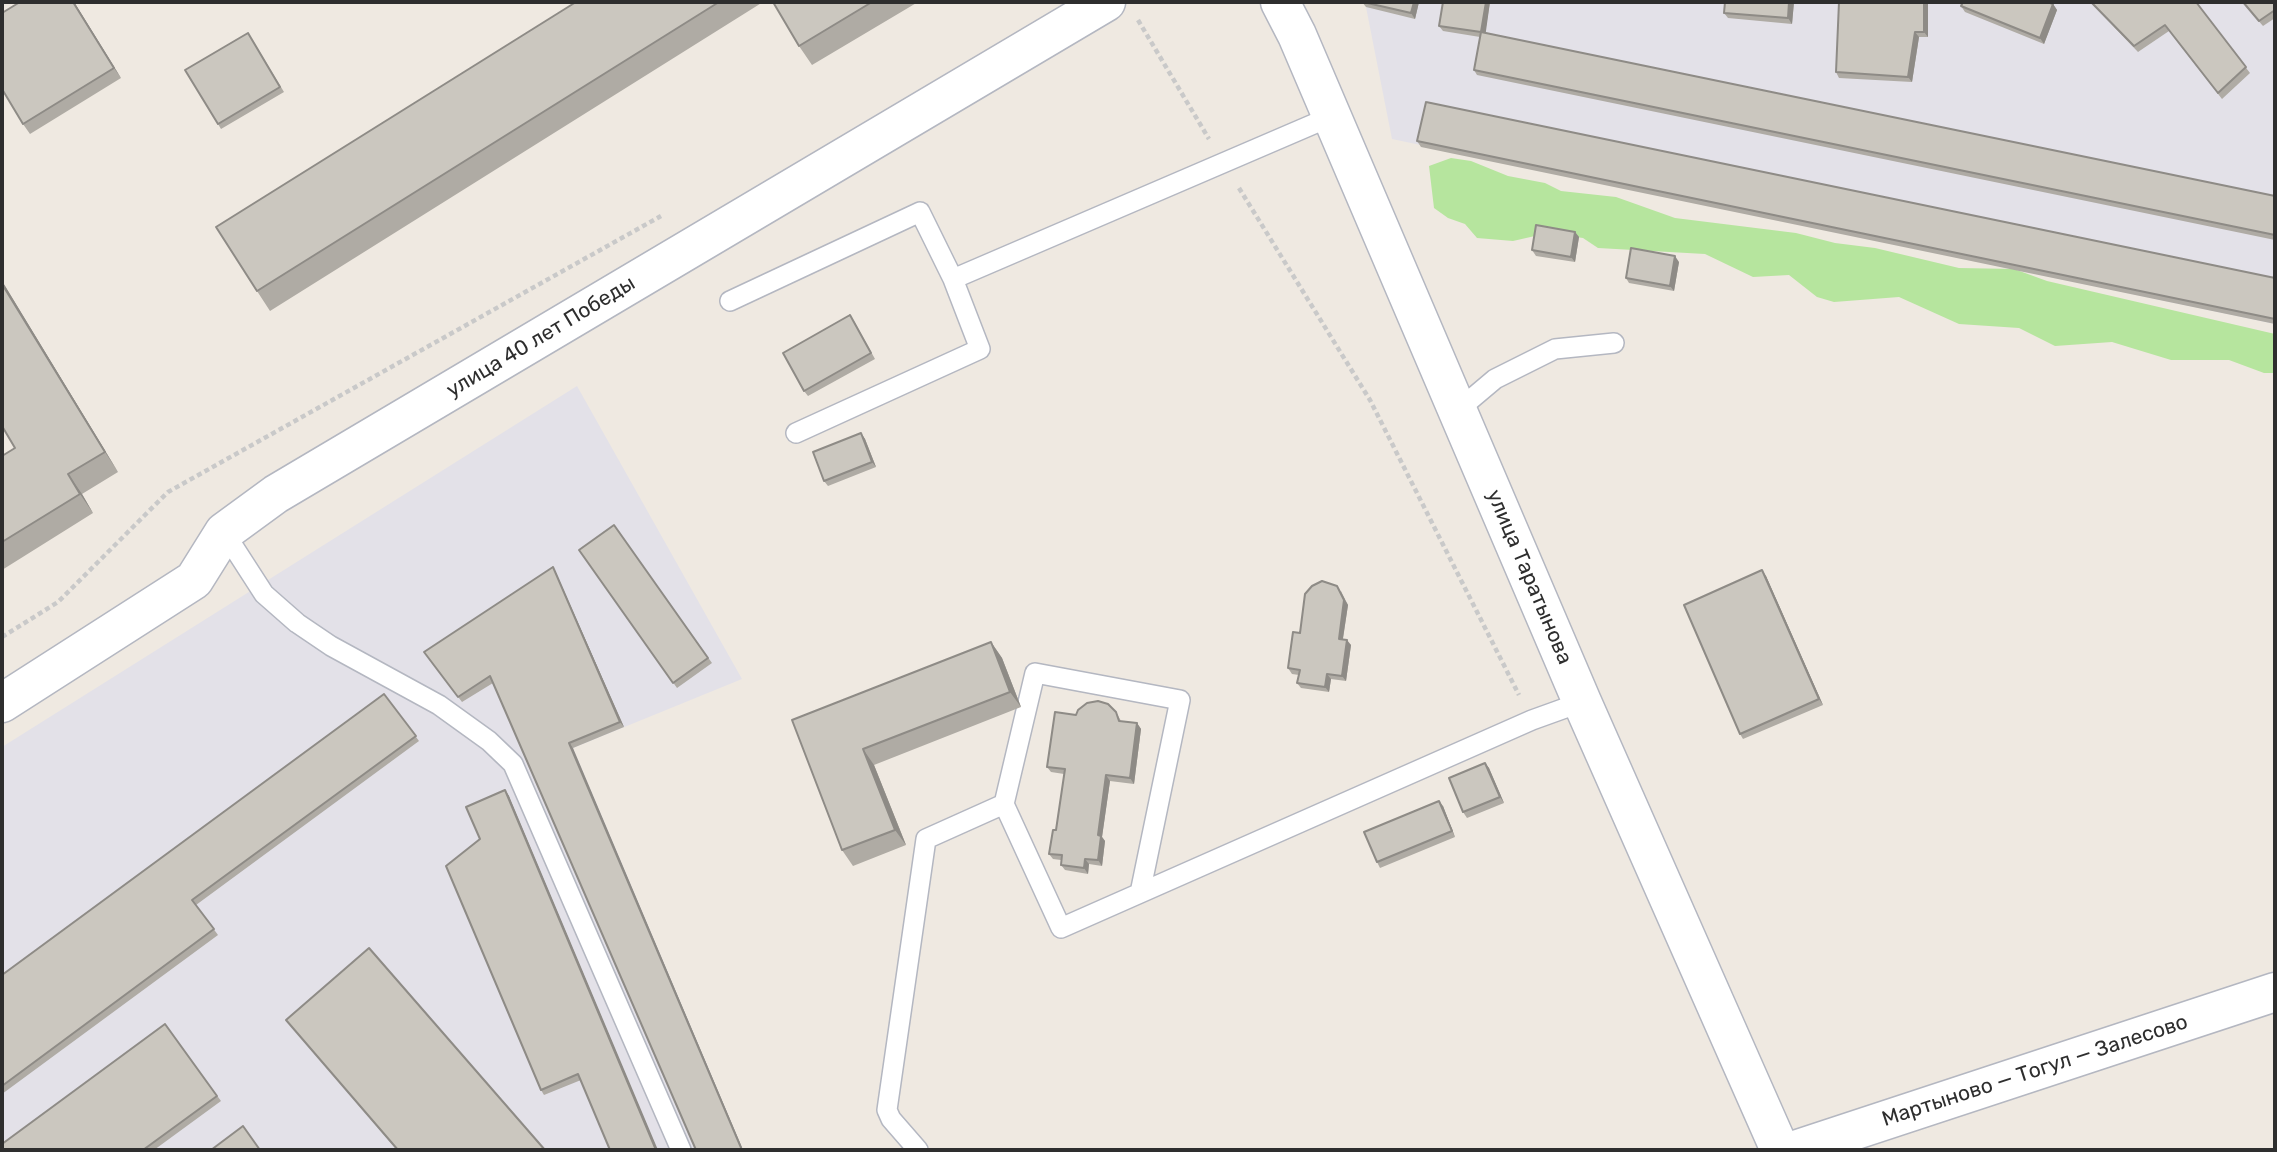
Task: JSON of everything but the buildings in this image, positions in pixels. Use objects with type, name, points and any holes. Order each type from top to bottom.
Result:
[{"type":"street","name":"улица Таратынова","points":[[1280,2],[1297,35],[1582,702],[1780,1150]]},
{"type":"street","name":"улица 40 лет Победы","points":[[2,703],[194,580],[224,531],[276,494],[1120,8]]},
{"type":"street","name":"Мартыново — Тогул — Залесово","points":[[1795,1150],[2275,992]]},
{"type":"lane","points":[[953,279],[1330,117]]},
{"type":"lane","points":[[730,301],[920,212],[953,279],[980,349],[796,433]]},
{"type":"lane","points":[[1457,411],[1496,380],[1555,349],[1614,343]]},
{"type":"lane","points":[[224,531],[264,594],[297,623],[331,646],[439,705],[489,741],[513,764],[681,1150]]},
{"type":"lane","points":[[1140,893],[1180,700],[1035,673],[1004,804],[1061,928],[1532,720],[1582,702]]},
{"type":"lane","points":[[918,1150],[891,1119],[887,1110],[926,839],[1004,804]]},
{"type":"path","points":[[1120,8],[1224,163],[1370,400],[1532,720]]},
{"type":"path","points":[[2,637],[58,602],[168,492],[668,213]]},
{"type":"shaded area","points":[[1365,2],[2275,2],[2275,324],[1392,139]]},
{"type":"shaded area","points":[[577,386],[742,679],[573,748],[743,1150],[2,1150],[2,747]]},
{"type":"green space","points":[[1451,158],[1471,161],[1508,176],[1545,183],[1561,191],[1616,197],[1675,218],[1796,233],[1959,268],[2014,269],[2047,281],[2275,334],[2275,373],[2264,373],[2229,360],[2171,360],[2112,342],[2055,346],[2019,328],[1959,324],[1899,297],[1834,302],[1817,297],[1789,275],[1753,277],[1705,254],[1598,248],[1583,238],[1548,233],[1513,241],[1477,238],[1465,224],[1448,218],[1434,208],[1429,166]]}]
